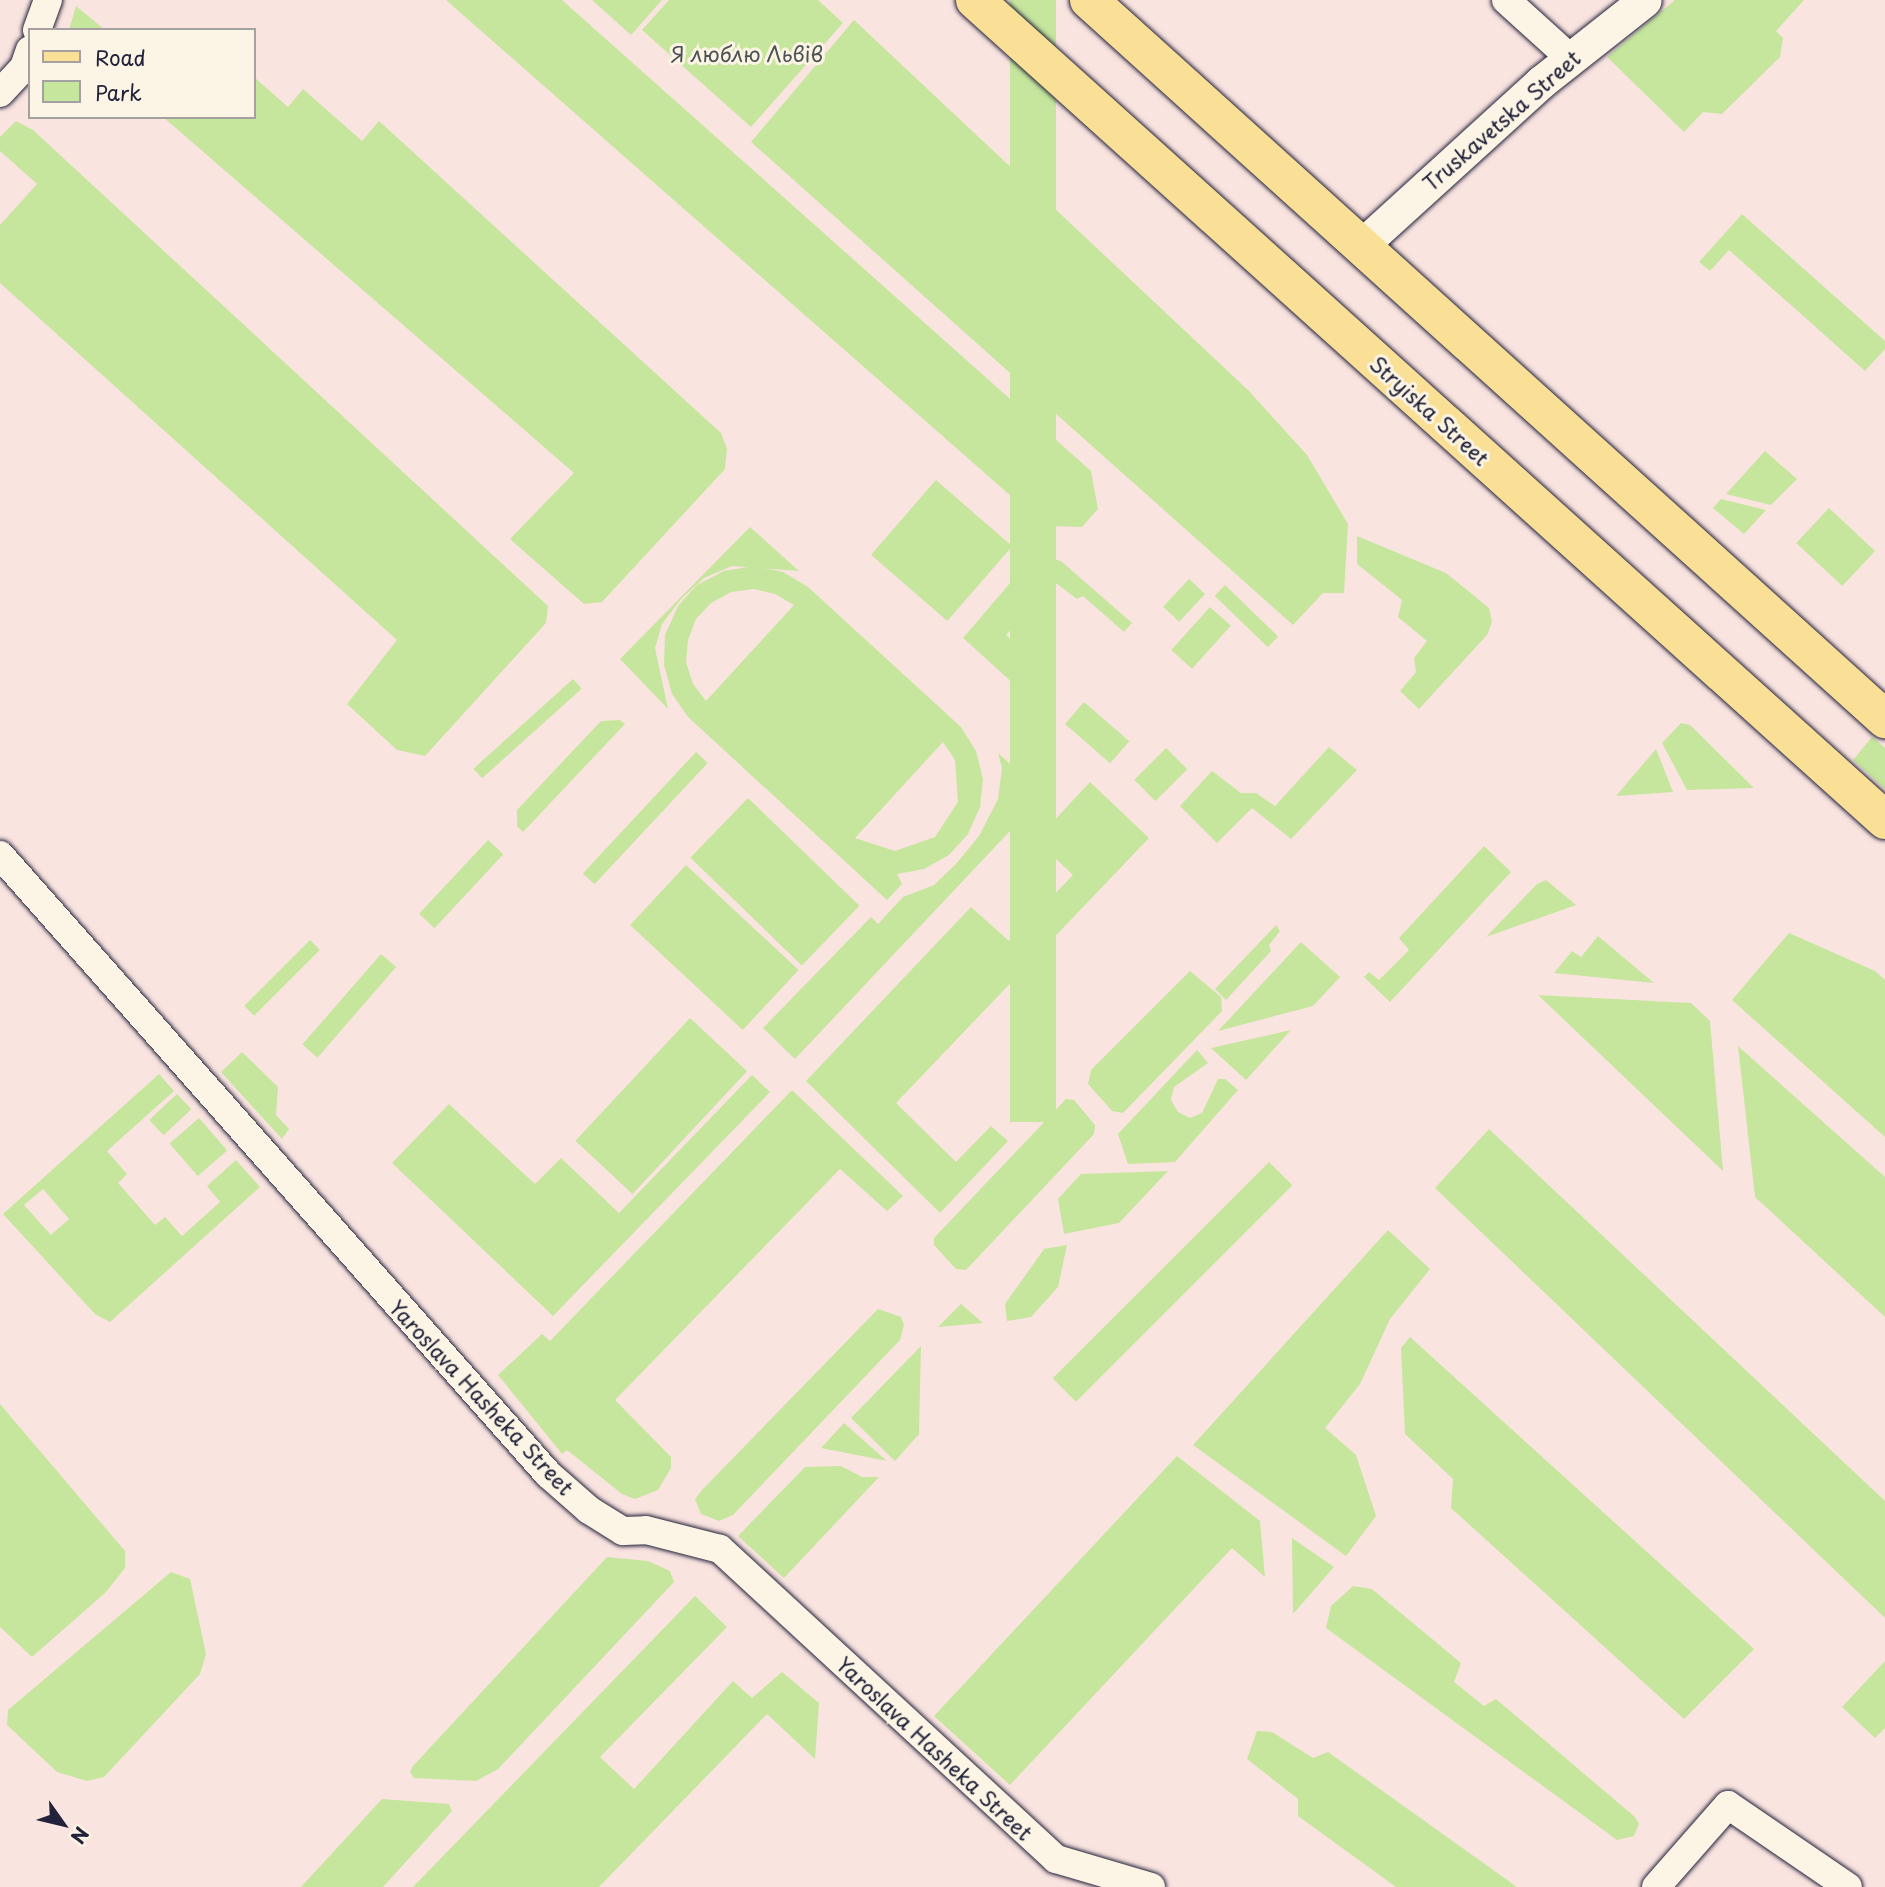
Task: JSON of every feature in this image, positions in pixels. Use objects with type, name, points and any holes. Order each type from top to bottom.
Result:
[{"type":"main road","name":"Stryiska Street","points":[[975,0],[1885,820]]},
{"type":"main road","points":[[1089,0],[1885,719]]},
{"type":"street","points":[[38,28],[48,0]]},
{"type":"street","points":[[1506,0],[1570,58]]},
{"type":"street","name":"Truskavetska Street","points":[[1362,244],[1570,58],[1645,0]]},
{"type":"street","points":[[0,93],[24,67],[28,56]]},
{"type":"street","name":"Yaroslava Hasheka Street","points":[[0,855],[548,1474],[589,1510],[623,1531],[646,1530],[720,1549],[1056,1859],[1151,1887]]},
{"type":"street","points":[[1656,1887],[1728,1805],[1848,1887]]},
{"type":"green space","points":[[446,0],[562,0],[1091,471],[1098,509],[1082,527],[1045,526]]},
{"type":"green space","points":[[592,0],[662,0],[631,35]]},
{"type":"green space","name":"Я люблю Львів","points":[[669,0],[818,0],[843,23],[751,127],[642,30]]},
{"type":"green space","points":[[1010,0],[1056,0],[1056,1122],[1010,1122]]},
{"type":"green space","points":[[1675,0],[1804,0],[1776,31],[1783,38],[1780,57],[1722,114],[1703,112],[1684,132],[1607,57]]},
{"type":"green space","points":[[76,6],[103,28],[70,28]]},
{"type":"green space","points":[[854,20],[1249,391],[1307,455],[1348,524],[1344,593],[1323,593],[1293,625],[751,142]]},
{"type":"green space","points":[[256,79],[288,107],[303,89],[362,141],[379,121],[721,433],[727,449],[725,469],[602,602],[584,604],[510,539],[574,473],[165,119],[256,119]]},
{"type":"green space","points":[[16,121],[33,130],[548,606],[546,623],[425,756],[397,750],[347,704],[397,640],[0,283],[0,225],[37,184],[0,151],[0,137]]},
{"type":"green space","points":[[1742,214],[1885,341],[1885,349],[1865,371],[1729,250],[1710,271],[1699,262]]},
{"type":"green space","points":[[1765,451],[1797,479],[1771,505],[1726,494]]},
{"type":"green space","points":[[936,480],[1012,546],[947,621],[871,555]]},
{"type":"green space","points":[[1721,499],[1766,510],[1744,534],[1713,508]]},
{"type":"green space","points":[[1829,508],[1875,551],[1842,586],[1796,543]]},
{"type":"green space","points":[[750,527],[799,571],[732,566],[704,578],[681,599],[662,624],[655,648],[668,709],[620,659]]},
{"type":"green space","points":[[1357,536],[1446,573],[1489,608],[1492,622],[1487,635],[1419,709],[1400,691],[1416,672],[1414,658],[1427,641],[1398,617],[1402,600],[1357,564]]},
{"type":"green space","points":[[1034,555],[1061,561],[1132,623],[1124,632],[1083,596],[1077,599],[1053,581],[1006,635],[1056,681],[1036,704],[963,638]]},
{"type":"green space","points":[[754,566],[783,572],[808,587],[961,727],[976,751],[983,779],[980,807],[968,834],[949,855],[924,869],[897,874],[902,884],[887,900],[688,717],[672,694],[664,665],[665,635],[678,606],[697,585],[724,571]],"holes":[[[754,589],[775,594],[794,605],[706,701],[693,684],[686,662],[688,640],[696,619],[711,603],[731,592]],[[943,742],[955,760],[958,802],[935,837],[895,851],[855,838]]]},
{"type":"green space","points":[[1189,579],[1205,594],[1179,622],[1163,607]]},
{"type":"green space","points":[[1225,585],[1278,636],[1268,647],[1215,596]]},
{"type":"green space","points":[[1210,607],[1231,626],[1192,669],[1171,650]]},
{"type":"green space","points":[[573,679],[582,689],[482,778],[473,769]]},
{"type":"green space","points":[[1084,702],[1129,741],[1110,763],[1065,724]]},
{"type":"green space","points":[[620,720],[625,724],[523,832],[517,826],[517,810],[601,721]]},
{"type":"green space","points":[[1681,723],[1690,725],[1754,788],[1687,790],[1662,743]]},
{"type":"green space","points":[[1872,737],[1885,748],[1885,789],[1853,760]]},
{"type":"green space","points":[[1329,747],[1357,770],[1291,839],[1252,808],[1217,843],[1180,806],[1212,771],[1241,793],[1256,793],[1275,806]]},
{"type":"green space","points":[[1166,748],[1187,769],[1155,801],[1134,780]]},
{"type":"green space","points":[[1656,749],[1673,792],[1616,796]]},
{"type":"green space","points":[[696,752],[708,763],[594,884],[583,873]]},
{"type":"green space","points":[[998,753],[1044,795],[795,1059],[763,1028],[871,917],[878,924],[903,897],[934,885],[956,864],[979,836],[998,799],[1002,768]]},
{"type":"green space","points":[[1090,782],[1149,838],[896,1103],[956,1162],[991,1126],[1008,1141],[940,1213],[806,1081],[971,907],[1009,941],[1073,875],[1036,840]]},
{"type":"green space","points":[[748,798],[859,906],[802,965],[690,858]]},
{"type":"green space","points":[[488,840],[503,854],[434,928],[419,914]]},
{"type":"green space","points":[[1484,846],[1511,872],[1390,1002],[1364,977],[1369,972],[1379,980],[1409,950],[1399,938]]},
{"type":"green space","points":[[686,865],[799,970],[743,1030],[630,925]]},
{"type":"green space","points":[[1546,880],[1576,905],[1486,937],[1537,884]]},
{"type":"green space","points":[[1276,925],[1280,931],[1269,945],[1271,951],[1226,1000],[1215,989]]},
{"type":"green space","points":[[1789,933],[1875,971],[1885,980],[1885,1137],[1732,1000]]},
{"type":"green space","points":[[1598,936],[1654,983],[1554,973],[1572,951],[1581,957]]},
{"type":"green space","points":[[310,940],[320,950],[254,1016],[244,1006]]},
{"type":"green space","points":[[1301,942],[1340,977],[1313,1006],[1218,1031]]},
{"type":"green space","points":[[381,954],[396,967],[317,1058],[302,1045]]},
{"type":"green space","points":[[1190,971],[1221,997],[1222,1011],[1123,1113],[1112,1111],[1088,1084],[1091,1070]]},
{"type":"green space","points":[[1538,995],[1691,1003],[1710,1021],[1723,1171]]},
{"type":"green space","points":[[690,1018],[747,1071],[632,1194],[575,1141]]},
{"type":"green space","points":[[1291,1030],[1246,1080],[1211,1048]]},
{"type":"green space","points":[[1738,1046],[1885,1177],[1885,1317],[1755,1197]]},
{"type":"green space","points":[[1197,1050],[1208,1063],[1174,1087],[1171,1100],[1178,1112],[1190,1118],[1202,1113],[1218,1079],[1225,1079],[1238,1090],[1175,1162],[1128,1164],[1118,1134]]},
{"type":"green space","points":[[242,1052],[278,1087],[276,1115],[289,1129],[282,1139],[221,1072]]},
{"type":"green space","points":[[159,1074],[174,1091],[107,1151],[127,1174],[118,1183],[155,1225],[165,1217],[182,1236],[220,1202],[207,1186],[236,1160],[260,1187],[110,1322],[95,1314],[3,1214]],"holes":[[[43,1189],[69,1219],[51,1235],[24,1205]]]},
{"type":"green space","points":[[752,1075],[770,1092],[553,1316],[392,1163],[449,1104],[535,1184],[561,1158],[619,1213]]},
{"type":"green space","points":[[792,1090],[903,1196],[887,1211],[840,1169],[615,1400],[671,1457],[671,1468],[658,1490],[635,1499],[622,1494],[567,1450],[562,1454],[498,1375],[542,1334],[550,1341]]},
{"type":"green space","points":[[177,1094],[191,1109],[164,1135],[149,1120]]},
{"type":"green space","points":[[1066,1099],[1074,1100],[1095,1125],[1094,1134],[966,1270],[956,1269],[934,1245],[934,1238]]},
{"type":"green space","points":[[199,1118],[227,1150],[198,1176],[170,1144]]},
{"type":"green space","points":[[1489,1129],[1885,1501],[1885,1618],[1435,1188]]},
{"type":"green space","points":[[1269,1162],[1292,1185],[1076,1402],[1053,1378]]},
{"type":"green space","points":[[1168,1171],[1119,1223],[1064,1234],[1058,1199],[1081,1174]]},
{"type":"green space","points":[[1388,1230],[1430,1269],[1390,1319],[1360,1384],[1325,1428],[1356,1455],[1376,1516],[1346,1556],[1193,1445]]},
{"type":"green space","points":[[1067,1245],[1058,1287],[1031,1317],[1007,1321],[1005,1304],[1044,1249]]},
{"type":"green space","points":[[961,1304],[983,1323],[938,1327]]},
{"type":"green space","points":[[878,1309],[901,1317],[904,1325],[900,1340],[733,1515],[719,1521],[701,1514],[695,1499],[702,1490]]},
{"type":"green space","points":[[1410,1337],[1754,1649],[1684,1719],[1451,1508],[1453,1479],[1405,1434],[1401,1348]]},
{"type":"green space","points":[[921,1346],[919,1434],[895,1461],[851,1418]]},
{"type":"green space","points":[[0,1404],[125,1551],[125,1568],[106,1592],[32,1657],[0,1627]]},
{"type":"green space","points":[[844,1423],[887,1461],[821,1448]]},
{"type":"green space","points":[[1177,1456],[1260,1521],[1265,1577],[1232,1548],[1010,1785],[934,1716]]},
{"type":"green space","points":[[841,1466],[862,1477],[879,1477],[784,1578],[738,1536],[805,1467]]},
{"type":"green space","points":[[1292,1538],[1334,1567],[1293,1614]]},
{"type":"green space","points":[[607,1557],[648,1561],[670,1571],[674,1582],[498,1769],[476,1781],[414,1778],[410,1772],[413,1766]]},
{"type":"green space","points":[[171,1572],[190,1579],[206,1654],[200,1674],[104,1777],[87,1781],[57,1772],[7,1725],[8,1710]]},
{"type":"green space","points":[[1353,1586],[1372,1589],[1461,1663],[1454,1682],[1484,1706],[1496,1699],[1635,1817],[1639,1824],[1634,1836],[1617,1840],[1326,1628],[1331,1606]]},
{"type":"green space","points":[[695,1596],[727,1627],[600,1757],[634,1789],[733,1681],[752,1698],[782,1672],[819,1703],[815,1759],[767,1714],[599,1887],[413,1887]]},
{"type":"green space","points":[[1885,1661],[1885,1728],[1875,1738],[1842,1707]]},
{"type":"green space","points":[[1257,1731],[1272,1732],[1313,1758],[1328,1752],[1517,1887],[1396,1887],[1298,1816],[1298,1799],[1247,1759]]},
{"type":"green space","points":[[382,1799],[449,1804],[452,1811],[383,1887],[301,1887]]}]
